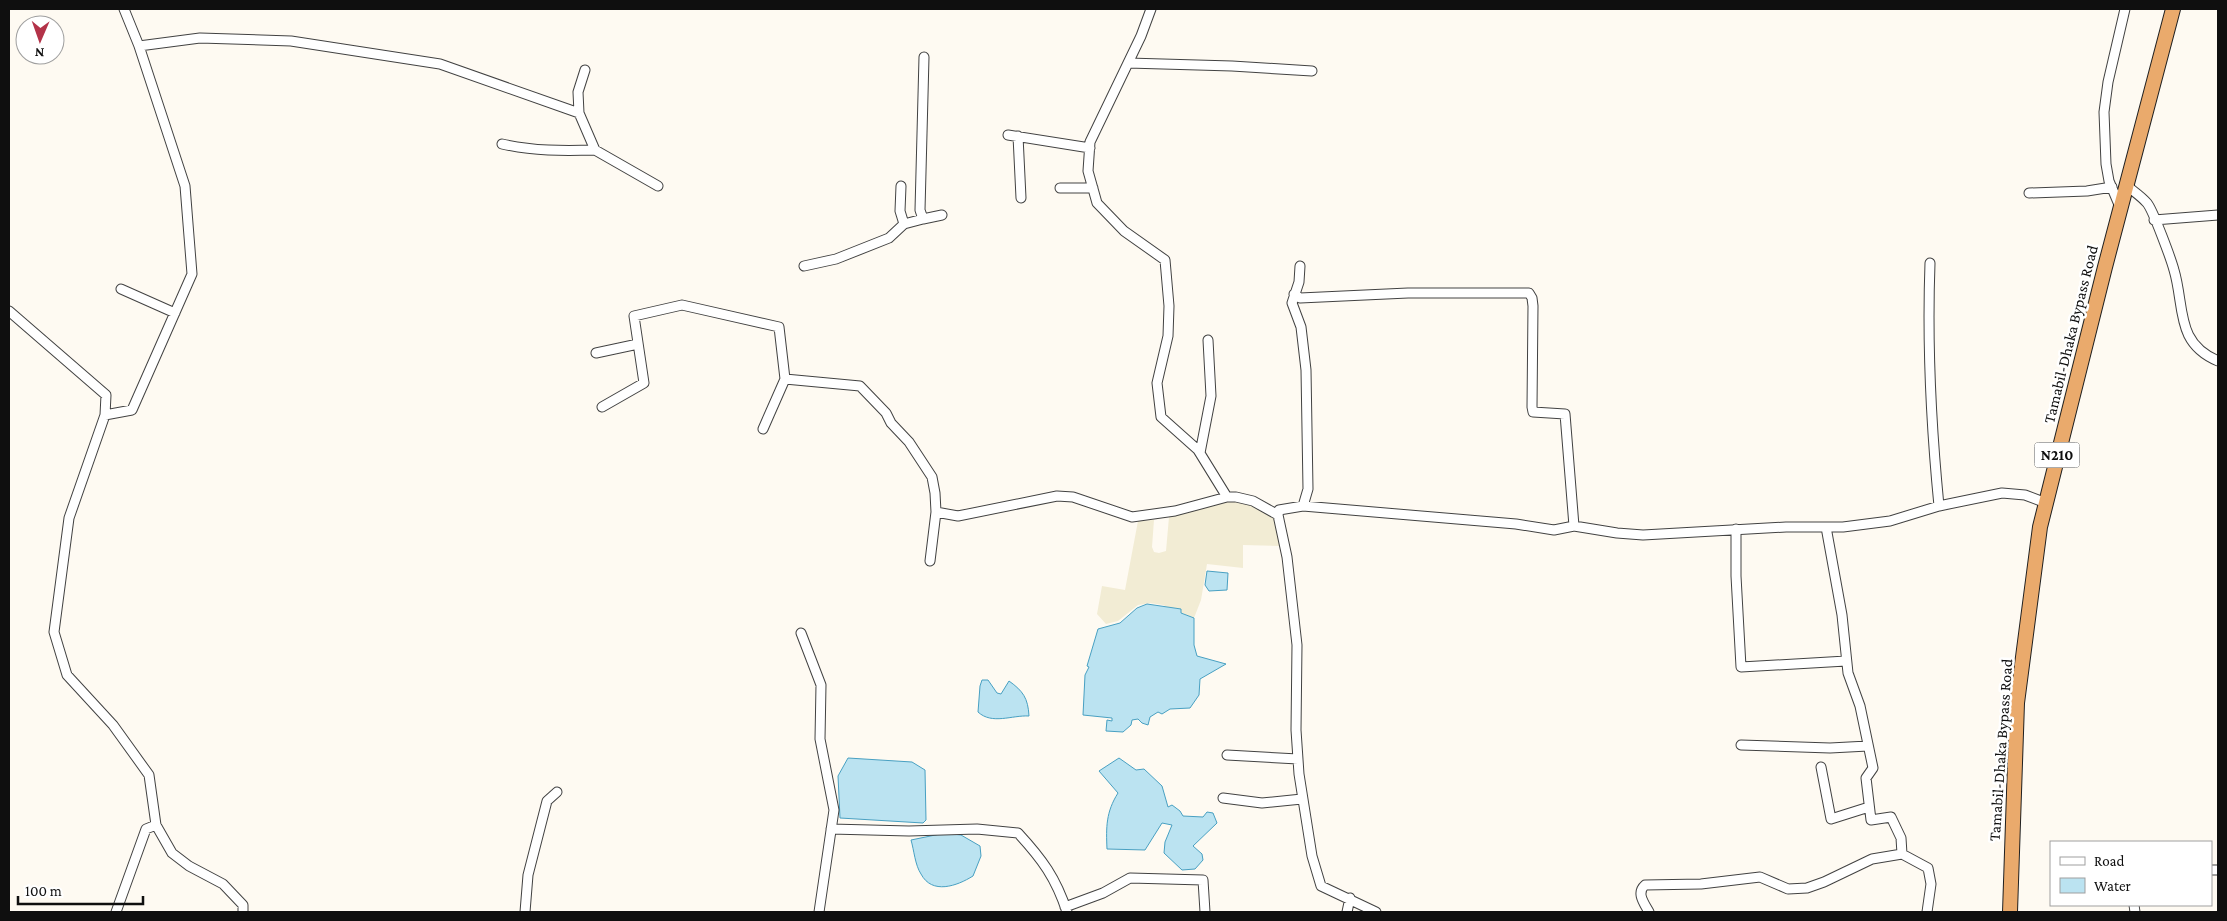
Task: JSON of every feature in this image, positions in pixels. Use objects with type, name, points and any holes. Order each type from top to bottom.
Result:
[{"type":"highway","name":"Tamabil-Dhaka Bypass Road","points":[[2010,912],[2017,703],[2040,527],[2120,207],[2173,9]]},
{"type":"street","points":[[105,415],[132,410],[192,274],[185,186],[139,46],[124,9]]},
{"type":"street","points":[[1151,9],[1128,63],[1090,142],[1088,171],[1097,203],[1124,231],[1164,260],[1169,306],[1168,336],[1157,383],[1161,416],[1200,453],[1227,497]]},
{"type":"street","points":[[2120,207],[2106,164],[2104,112],[2108,82],[2125,9]]},
{"type":"street","points":[[139,46],[200,38],[291,40],[440,64],[580,113]]},
{"type":"street","points":[[922,219],[920,210],[924,57]]},
{"type":"street","points":[[1128,63],[1232,66],[1312,71]]},
{"type":"street","points":[[585,70],[578,92],[580,113],[595,150]]},
{"type":"street","points":[[1008,134],[1090,148]]},
{"type":"street","points":[[1018,136],[1022,198]]},
{"type":"street","points":[[502,144],[523,149],[595,150],[658,186]]},
{"type":"street","points":[[2126,185],[2147,203],[2154,220],[2174,270],[2184,327],[2192,342],[2206,356],[2218,361]]},
{"type":"street","points":[[901,186],[900,211],[904,224]]},
{"type":"street","points":[[2029,192],[2087,192],[2112,187]]},
{"type":"street","points":[[1060,188],[1093,188]]},
{"type":"street","points":[[804,266],[836,259],[889,238],[904,224],[942,214]]},
{"type":"street","points":[[2154,220],[2218,215]]},
{"type":"street","points":[[1930,263],[1928,317],[1933,441],[1940,506]]},
{"type":"street","points":[[1300,266],[1299,282],[1292,303],[1301,327],[1306,370],[1308,489],[1303,506]]},
{"type":"street","points":[[122,289],[175,313]]},
{"type":"street","points":[[1294,294],[1300,298],[1408,293],[1529,293],[1533,306],[1532,407],[1533,412],[1565,414],[1574,526]]},
{"type":"street","points":[[602,407],[644,383],[634,316],[682,305],[780,327],[785,379],[763,429]]},
{"type":"street","points":[[9,310],[106,395],[105,415],[69,518],[54,632],[66,675],[113,725],[149,775],[156,825],[172,853],[189,866],[223,884],[243,906],[244,912]]},
{"type":"street","points":[[1200,453],[1210,396],[1208,340]]},
{"type":"street","points":[[596,353],[638,344]]},
{"type":"street","points":[[785,379],[860,386],[886,413],[890,422],[909,442],[932,477],[936,493],[936,512],[930,561]]},
{"type":"street","points":[[1376,912],[1350,898],[1321,886],[1312,856],[1302,799],[1298,759],[1297,645],[1287,557],[1278,516],[1279,510],[1303,506],[1516,524],[1554,530],[1574,526],[1643,535],[1736,529],[1843,527],[1890,521],[1940,506],[2002,493],[2025,495],[2046,503]]},
{"type":"street","points":[[936,512],[958,516],[1057,496],[1073,497],[1132,517],[1176,511],[1227,497],[1253,501],[1278,516]]},
{"type":"street","points":[[1826,527],[1842,615],[1848,673],[1860,706],[1873,768],[1866,778],[1870,820],[1891,817],[1902,838],[1902,854]]},
{"type":"street","points":[[1736,529],[1736,576],[1741,667],[1846,661]]},
{"type":"street","points":[[802,633],[821,685],[820,739],[834,810],[819,912]]},
{"type":"street","points":[[1741,746],[1830,748],[1868,746]]},
{"type":"street","points":[[1227,755],[1298,759]]},
{"type":"street","points":[[1821,767],[1832,819],[1869,807]]},
{"type":"street","points":[[525,912],[528,875],[547,801],[556,792]]},
{"type":"street","points":[[1223,798],[1262,803],[1302,799]]},
{"type":"street","points":[[116,912],[146,829],[156,825]]},
{"type":"street","points":[[831,829],[909,831],[977,828],[1018,833],[1043,861],[1066,910],[1130,878],[1203,880],[1205,912]]},
{"type":"street","points":[[1649,912],[1640,895],[1645,884],[1701,884],[1760,878],[1788,888],[1806,888],[1824,882],[1872,859],[1902,854],[1928,868],[1931,884],[1927,912]]},
{"type":"street","points":[[1347,912],[1350,898]]},
{"type":"shaded area","points":[[1226,500],[1238,501],[1262,509],[1274,518],[1280,546],[1243,545],[1243,568],[1207,564],[1201,600],[1194,618],[1163,605],[1150,603],[1138,605],[1118,621],[1106,624],[1097,614],[1102,586],[1125,590],[1138,521],[1154,520],[1152,547],[1154,552],[1159,553],[1166,551],[1169,517]]},
{"type":"water","points":[[1207,571],[1228,573],[1227,590],[1209,591],[1205,585]]},
{"type":"water","points":[[1147,604],[1181,609],[1181,613],[1194,618],[1194,645],[1197,656],[1226,664],[1200,679],[1199,695],[1190,708],[1170,709],[1162,714],[1158,712],[1150,717],[1148,725],[1138,719],[1132,720],[1131,725],[1123,732],[1106,731],[1107,720],[1112,721],[1112,718],[1083,715],[1085,675],[1089,667],[1087,666],[1098,629],[1120,623],[1137,608]]},
{"type":"water","points":[[982,680],[988,680],[997,693],[1001,694],[1009,681],[1021,692],[1026,700],[1029,716],[996,719],[989,718],[978,712]]},
{"type":"water","points":[[848,758],[912,762],[925,770],[926,820],[923,823],[840,818],[838,776]]},
{"type":"water","points":[[1119,758],[1136,770],[1144,769],[1162,786],[1168,807],[1172,805],[1183,816],[1203,817],[1207,812],[1213,813],[1217,823],[1193,846],[1202,854],[1203,860],[1195,869],[1182,870],[1164,853],[1165,842],[1172,825],[1162,823],[1145,850],[1107,849],[1108,820],[1111,807],[1118,793],[1099,771]]},
{"type":"water","points":[[945,833],[961,835],[980,846],[981,856],[973,876],[960,883],[945,887],[932,885],[926,881],[916,862],[911,840]]}]
